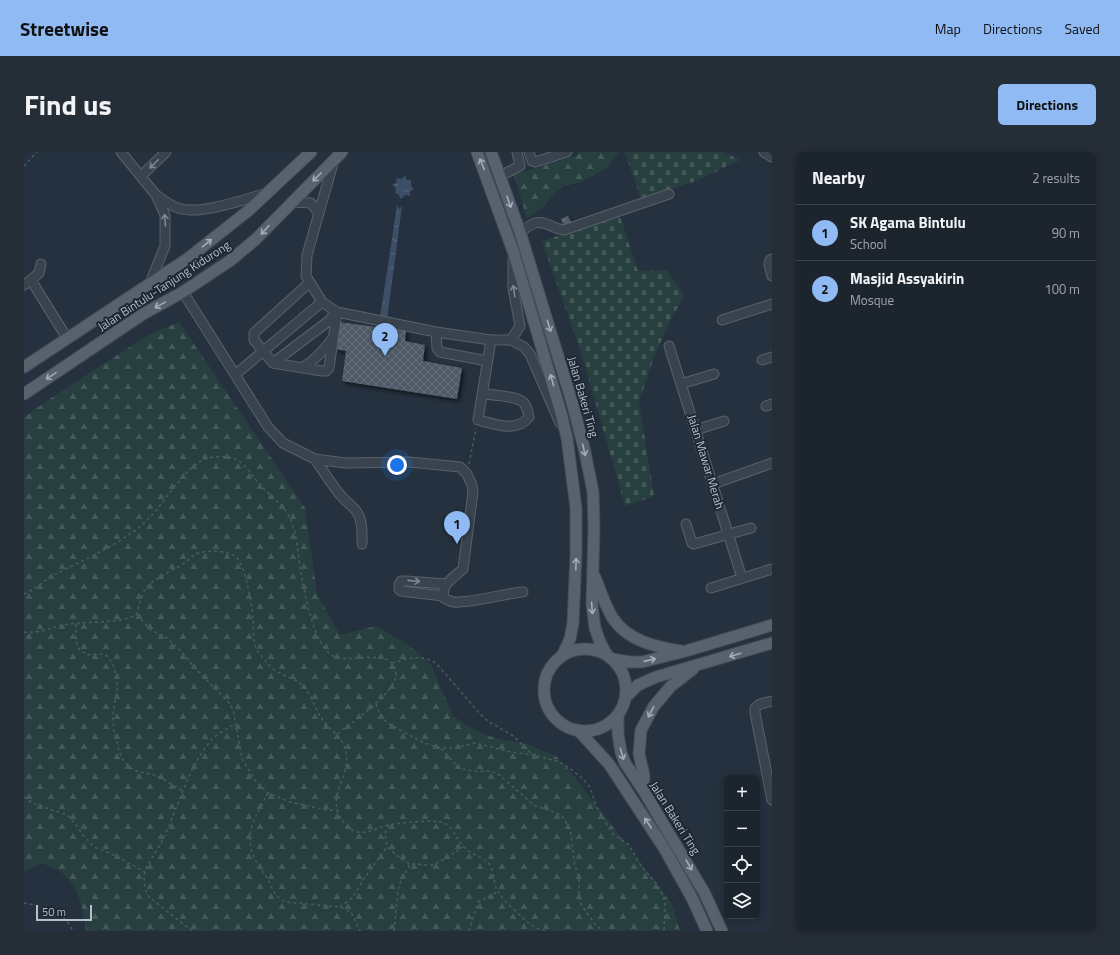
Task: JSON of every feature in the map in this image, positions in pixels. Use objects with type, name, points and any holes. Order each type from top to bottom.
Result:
[{"type":"main road","name":"Jalan Bintulu-Tanjung Kidurong","points":[[24,367],[187,259],[248,210],[311,152]]},
{"type":"main road","name":"Jalan Bintulu-Tanjung Kidurong","points":[[24,394],[143,314],[183,292],[246,248],[342,152]]},
{"type":"main road","points":[[477,152],[513,251],[567,438],[576,508],[576,555],[574,624],[570,639],[562,656]]},
{"type":"main road","name":"Jalan Bakeri Ting","points":[[491,152],[520,232],[572,402],[585,452],[593,492],[592,606],[595,628],[600,642],[610,657]]},
{"type":"main road","points":[[593,571],[613,618],[626,632],[646,644],[686,651]]},
{"type":"main road","points":[[610,657],[619,667],[624,676],[626,686],[626,697],[623,707],[618,715],[610,723],[589,731],[578,730],[565,726],[554,717],[547,705],[544,692],[546,678],[552,666],[562,656],[572,651],[584,649],[596,650],[610,657],[630,662],[642,662],[686,651],[772,625]]},
{"type":"main road","points":[[626,697],[638,685],[656,677],[698,666],[772,643]]},
{"type":"main road","points":[[643,790],[644,775],[639,754],[642,730],[654,706],[671,686],[698,666]]},
{"type":"main road","name":"Jalan Bakeri Ting","points":[[618,715],[618,734],[621,752],[625,763],[643,790],[704,892],[722,931]]},
{"type":"main road","name":"Jalan Bakeri Ting","points":[[578,730],[609,764],[664,848],[692,898],[707,931]]},
{"type":"street","points":[[121,152],[156,195],[165,215],[166,246],[150,283]]},
{"type":"street","points":[[141,176],[166,152]]},
{"type":"street","points":[[500,176],[520,166],[516,152]]},
{"type":"street","points":[[529,152],[532,161],[535,162],[567,152]]},
{"type":"street","points":[[764,152],[772,157]]},
{"type":"street","points":[[334,160],[307,255],[306,276],[322,302],[336,312],[436,332],[491,340],[511,340],[524,347],[530,354],[567,438]]},
{"type":"street","points":[[156,195],[178,208],[192,210],[230,203],[267,193]]},
{"type":"street","points":[[520,232],[540,222],[559,230],[564,230],[669,194]]},
{"type":"street","points":[[292,202],[311,202],[318,212]]},
{"type":"street","points":[[511,340],[520,326],[513,288],[513,251]]},
{"type":"street","points":[[771,259],[769,265],[772,276]]},
{"type":"street","points":[[40,264],[39,273],[28,283],[67,338]]},
{"type":"street","points":[[309,283],[254,332],[254,340],[273,363],[326,371],[329,368],[336,312]]},
{"type":"street","points":[[183,292],[268,427],[284,443],[315,458],[345,464],[409,462],[460,467],[467,474],[472,485],[473,492],[463,569],[446,584],[443,596]]},
{"type":"street","points":[[236,374],[322,302]]},
{"type":"street","points":[[722,320],[772,304]]},
{"type":"street","points":[[273,363],[330,320],[336,312]]},
{"type":"street","points":[[436,332],[437,348],[440,352],[487,361]]},
{"type":"street","points":[[302,368],[329,344],[334,337]]},
{"type":"street","points":[[483,394],[517,399],[523,402],[526,406],[529,417],[526,421],[513,426],[478,420],[491,340]]},
{"type":"street","name":"Jalan Mawar Merah","points":[[670,346],[742,578]]},
{"type":"street","points":[[762,360],[772,357]]},
{"type":"street","points":[[681,384],[714,374]]},
{"type":"street","points":[[696,430],[724,421]]},
{"type":"street","points":[[315,458],[334,487],[346,501],[355,508],[361,522],[362,544]]},
{"type":"street","points":[[713,484],[772,463]]},
{"type":"street","points":[[686,524],[692,543],[694,544],[751,528]]},
{"type":"street","points":[[711,588],[772,569]]},
{"type":"street","points":[[446,584],[406,580],[401,581],[399,589],[401,591],[443,596],[450,601],[459,602],[523,592]]},
{"type":"street","points":[[772,701],[760,704],[755,708],[755,713],[772,800]]},
{"type":"path","points":[[24,166],[37,152]]},
{"type":"path","points":[[467,474],[478,420]]},
{"type":"path","points":[[24,594],[52,576],[129,536],[150,517],[191,467],[201,460],[226,456],[234,458],[243,464],[257,482],[286,510],[293,526],[301,574],[314,627],[326,650],[334,656],[344,658],[380,658],[388,660],[392,663],[396,674],[389,691],[376,704],[336,736]]},
{"type":"path","points":[[24,632],[36,632],[68,624],[93,623],[130,618],[136,615],[146,589],[152,583],[196,554],[210,551],[230,554],[237,558],[243,567],[253,615],[254,641],[256,649],[269,666],[280,674],[301,683],[309,694],[321,718],[343,743],[347,756],[345,772],[336,794],[336,802],[345,824],[351,830],[360,833],[369,832],[389,825],[434,821],[451,827],[463,847],[489,864],[497,892],[534,927],[546,931]]},
{"type":"path","points":[[136,615],[151,630],[167,638],[231,705],[242,758],[256,784],[268,793],[290,802],[306,807],[338,810]]},
{"type":"path","points":[[76,624],[76,641],[79,649],[87,656],[103,654],[107,656],[112,663],[117,691],[113,710],[113,722],[120,754],[125,762],[138,772],[158,776],[183,791]]},
{"type":"path","points":[[392,663],[412,657],[428,659],[436,663],[479,713],[489,722],[512,735],[533,755]]},
{"type":"path","points":[[376,704],[379,712],[387,723],[424,743],[440,748],[454,748],[475,743],[511,752],[533,755],[557,761],[581,777],[590,787],[596,806],[613,834],[629,845],[641,866],[663,895],[665,903],[664,931]]},
{"type":"path","points":[[192,931],[148,896],[145,888],[145,872],[162,842],[191,773],[208,743],[235,724]]},
{"type":"path","points":[[440,748],[459,768],[472,771],[488,770],[497,773],[535,806],[557,813],[563,817],[570,834],[574,861],[579,878],[579,897],[582,906],[595,924],[603,931]]},
{"type":"path","points":[[268,793],[252,823],[250,831],[250,845],[254,857],[268,879],[274,894],[278,899],[286,902],[340,907],[351,912],[360,931]]},
{"type":"path","points":[[24,797],[32,803],[66,815],[75,823],[82,834],[94,847],[116,856],[145,872]]},
{"type":"path","points":[[389,825],[385,833],[388,847],[401,859],[410,864],[432,865],[445,859],[463,847]]},
{"type":"path","points":[[340,907],[353,897],[363,880],[388,847]]},
{"type":"path","points":[[394,931],[396,899],[400,885],[410,864]]},
{"type":"path","points":[[469,931],[478,902],[497,892]]},
{"type":"path","points":[[24,903],[35,905],[66,920],[73,931]]},
{"type":"green space","points":[[579,152],[619,152],[608,167],[580,183],[566,185],[557,191],[543,207],[527,219],[514,175],[578,155]]},
{"type":"green space","points":[[625,152],[724,152],[740,160],[696,181],[641,199]]},
{"type":"green space","points":[[620,216],[638,271],[666,270],[685,295],[670,321],[654,357],[639,402],[654,496],[625,506],[583,359],[542,241]]},
{"type":"green space","points":[[179,322],[305,508],[317,594],[340,635],[376,626],[402,641],[416,651],[431,665],[453,716],[473,729],[494,738],[527,744],[556,756],[575,777],[672,904],[680,931],[86,931],[79,897],[71,882],[65,875],[56,869],[41,863],[24,872],[24,417],[150,334]]},
{"type":"water","points":[[405,176],[407,180],[411,180],[411,186],[414,189],[409,192],[411,196],[405,195],[401,199],[398,194],[395,193],[396,188],[392,185],[396,183],[397,178],[401,179]]},
{"type":"water","points":[[397,205],[399,209],[402,206],[387,320],[380,318]]},
{"type":"building","points":[[568,216],[572,224],[565,228],[561,219]]},
{"type":"building","points":[[339,322],[406,331],[405,341],[425,345],[423,361],[462,368],[457,399],[342,381],[346,351],[335,349]]},
{"type":"place","name":"Masjid Assyakirin","points":[[385,356]]},
{"type":"place","name":"SK Agama Bintulu","points":[[457,544]]}]
